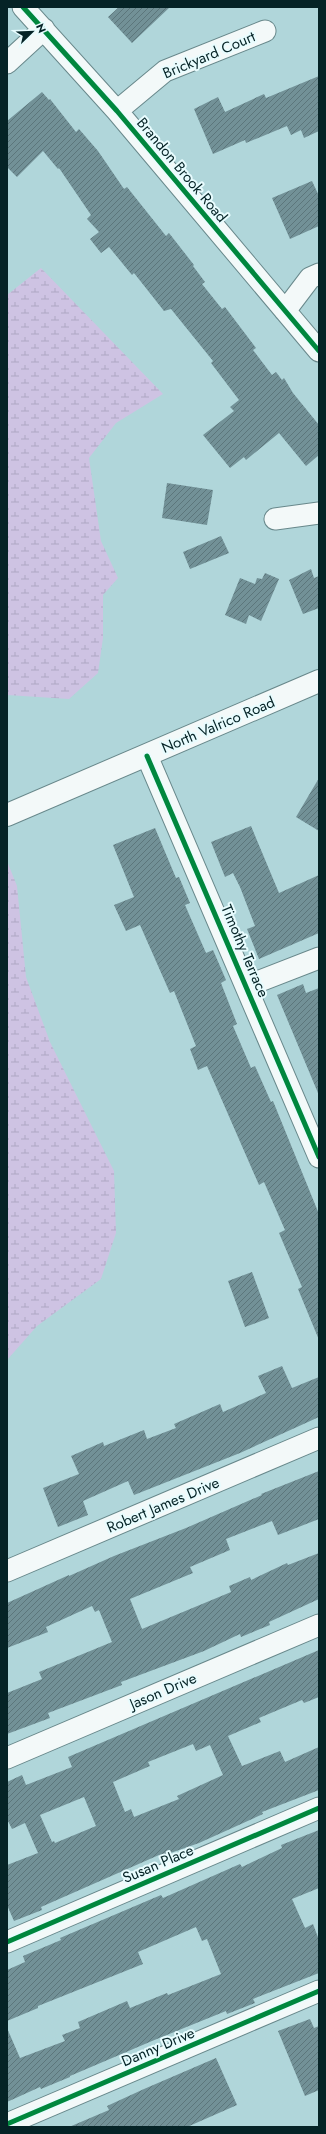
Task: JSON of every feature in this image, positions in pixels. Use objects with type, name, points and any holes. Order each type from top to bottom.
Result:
[{"type":"street","name":"Brandon Brook Road","points":[[23,7],[117,111],[319,351]]},
{"type":"street","points":[[7,63],[44,29]]},
{"type":"street","name":"Brickyard Court","points":[[117,111],[165,71],[265,31]]},
{"type":"street","points":[[285,311],[310,278],[319,274]]},
{"type":"street","points":[[275,519],[319,513]]},
{"type":"street","name":"North Valrico Road","points":[[7,815],[319,681]]},
{"type":"street","name":"Timothy Terrace","points":[[147,756],[247,986],[319,1157]]},
{"type":"street","points":[[247,986],[319,958]]},
{"type":"street","name":"Robert James Drive","points":[[7,1571],[319,1438]]},
{"type":"street","name":"Jason Drive","points":[[7,1758],[319,1625]]},
{"type":"street","name":"Susan Place","points":[[7,1942],[319,1808]]},
{"type":"street","name":"Danny Drive","points":[[7,2124],[319,1991]]},
{"type":"green space","points":[[41,268],[163,394],[116,423],[89,458],[101,541],[118,578],[103,595],[103,638],[98,673],[69,699],[7,695],[7,295]]},
{"type":"green space","points":[[7,861],[17,886],[26,977],[50,1042],[114,1171],[116,1233],[101,1279],[37,1326],[7,1360]]},
{"type":"building","points":[[119,7],[170,7],[132,43],[108,17]]},
{"type":"building","points":[[319,76],[319,131],[304,138],[301,130],[291,135],[287,126],[246,143],[245,140],[213,154],[194,109],[218,97],[225,112],[264,94],[266,98]]},
{"type":"building","points":[[42,92],[49,100],[50,99],[76,132],[79,129],[98,151],[124,189],[127,187],[166,236],[169,233],[194,265],[193,266],[205,282],[202,284],[222,309],[225,307],[256,348],[253,350],[272,375],[276,372],[282,380],[284,378],[293,393],[319,425],[319,455],[306,466],[279,433],[246,460],[244,457],[230,468],[203,435],[234,411],[230,407],[239,400],[211,363],[213,361],[171,309],[164,311],[134,273],[132,275],[109,247],[101,253],[90,239],[99,232],[87,219],[91,215],[59,168],[58,169],[43,151],[17,177],[7,167],[7,121]]},
{"type":"building","points":[[312,181],[319,196],[319,226],[290,239],[272,198]]},
{"type":"building","points":[[167,483],[213,490],[207,525],[162,518]]},
{"type":"building","points":[[221,536],[229,553],[190,569],[183,552]]},
{"type":"building","points":[[311,569],[314,578],[319,576],[319,608],[303,614],[289,580]]},
{"type":"building","points":[[265,573],[279,579],[261,621],[249,615],[246,624],[225,615],[240,578],[255,584],[257,578],[262,579]]},
{"type":"building","points":[[319,778],[319,831],[296,817]]},
{"type":"building","points":[[251,826],[279,893],[319,875],[319,933],[259,959],[247,929],[255,926],[240,887],[233,873],[225,877],[211,842]]},
{"type":"building","points":[[155,828],[176,878],[179,877],[190,903],[185,905],[206,953],[213,950],[226,980],[221,983],[237,1024],[233,1026],[251,1068],[255,1066],[271,1102],[273,1101],[319,1214],[319,1340],[298,1289],[302,1287],[279,1233],[285,1230],[264,1182],[259,1185],[207,1066],[198,1070],[190,1049],[196,1046],[174,991],[170,993],[140,925],[126,931],[114,905],[134,897],[113,845]]},
{"type":"building","points":[[303,984],[306,993],[319,988],[318,1093],[277,995]]},
{"type":"building","points":[[252,1272],[269,1318],[245,1327],[228,1281]]},
{"type":"building","points":[[282,1366],[292,1388],[319,1377],[319,1417],[240,1453],[134,1495],[128,1481],[83,1501],[88,1515],[58,1527],[43,1488],[79,1474],[71,1456],[103,1442],[104,1446],[144,1430],[147,1439],[176,1428],[174,1424],[220,1404],[223,1412],[266,1393],[258,1376]]},
{"type":"building","points":[[319,1471],[319,1519],[278,1535],[272,1521],[226,1539],[230,1550],[190,1567],[193,1573],[130,1599],[142,1629],[231,1592],[229,1586],[250,1577],[251,1580],[287,1563],[288,1565],[319,1553],[319,1599],[269,1622],[270,1625],[241,1637],[240,1634],[204,1651],[121,1682],[122,1685],[48,1713],[50,1718],[7,1734],[7,1693],[42,1679],[39,1672],[112,1642],[99,1610],[95,1612],[92,1606],[46,1627],[48,1632],[7,1648],[7,1603],[69,1575],[186,1528],[262,1495],[261,1494]]},
{"type":"building","points":[[319,1650],[319,1697],[304,1703],[302,1700],[259,1718],[261,1722],[228,1736],[242,1766],[280,1751],[285,1762],[319,1747],[319,1790],[262,1812],[263,1814],[199,1843],[159,1857],[159,1855],[41,1907],[42,1910],[14,1921],[7,1905],[7,1865],[38,1853],[25,1823],[12,1829],[7,1819],[7,1782],[22,1775],[26,1785],[72,1767],[68,1757]],"holes":[[[193,1744],[196,1751],[210,1745],[223,1775],[177,1796],[179,1799],[134,1817],[131,1809],[125,1812],[113,1782],[150,1766],[148,1762]],[[84,1797],[96,1826],[55,1843],[54,1841],[52,1842],[40,1815]]]},
{"type":"building","points":[[319,1830],[319,1888],[292,1899],[305,1928],[313,1924],[319,1940],[319,1973],[253,1999],[255,2003],[227,2014],[226,2011],[7,2102],[7,2028],[20,2058],[65,2041],[62,2035],[80,2028],[78,2022],[127,2001],[130,2008],[221,1974],[207,1939],[202,1941],[196,1927],[138,1952],[143,1964],[38,2006],[38,2008],[7,2021],[7,1970],[25,1962],[23,1956],[61,1940],[60,1938],[161,1895],[163,1898],[240,1864],[242,1867],[282,1848],[281,1845]]},
{"type":"building","points":[[310,2019],[314,2028],[319,2026],[319,2090],[305,2096],[278,2031]]},
{"type":"building","points":[[216,2058],[237,2105],[187,2127],[69,2127],[109,2110],[107,2106]]},
{"type":"cycle path","points":[[23,7],[117,111],[319,351]]},
{"type":"cycle path","points":[[147,756],[319,1157]]},
{"type":"cycle path","points":[[7,1942],[319,1808]]},
{"type":"cycle path","points":[[7,2124],[319,1991]]}]
